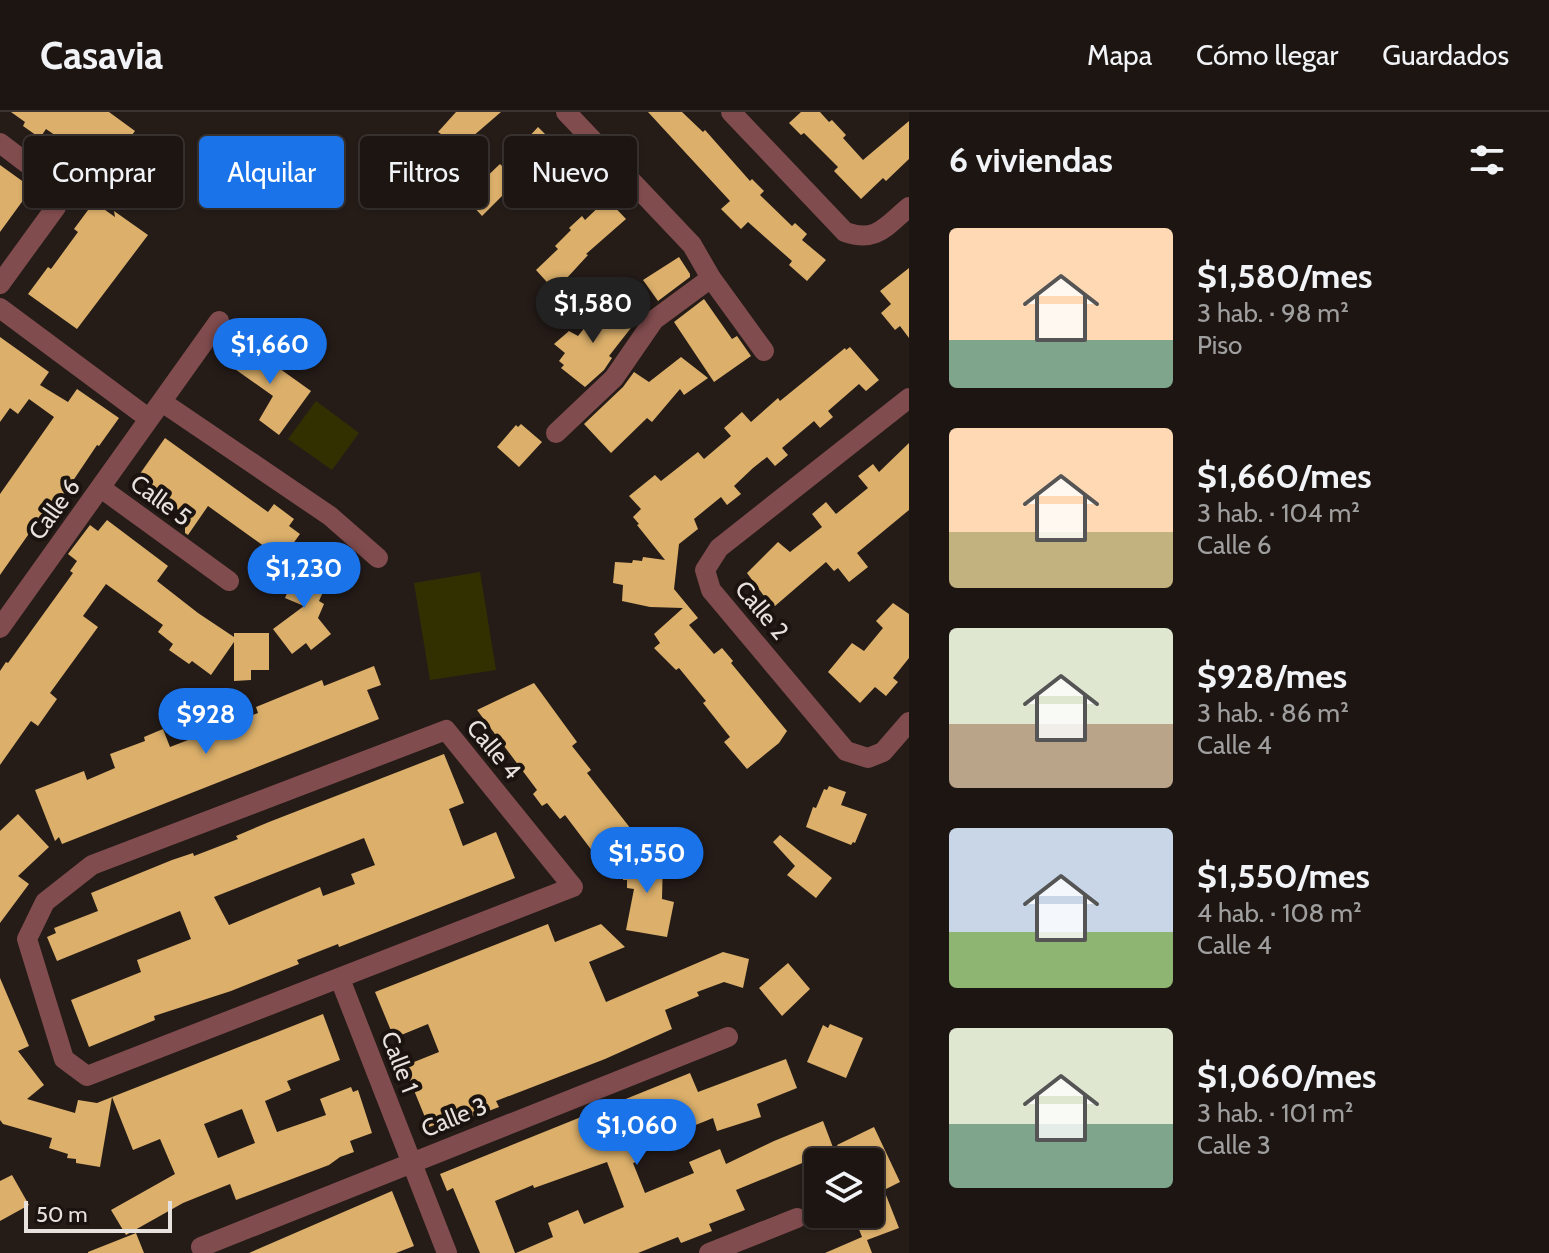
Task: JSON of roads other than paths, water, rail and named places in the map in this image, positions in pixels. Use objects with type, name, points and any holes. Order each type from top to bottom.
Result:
[{"type":"street","points":[[566,112],[692,245],[711,278],[764,351]]},
{"type":"street","points":[[731,112],[845,232],[863,238],[878,232],[909,207]]},
{"type":"street","points":[[0,143],[58,187],[56,207],[0,284]]},
{"type":"street","points":[[556,433],[614,378],[654,320],[711,278]]},
{"type":"street","points":[[0,308],[148,418]]},
{"type":"street","name":"Calle 6","points":[[0,628],[219,321]]},
{"type":"street","name":"Calle 2","points":[[909,398],[719,548],[705,570],[711,590],[846,751],[868,758],[883,752],[909,722]]},
{"type":"street","points":[[162,402],[330,516],[378,558]]},
{"type":"street","name":"Calle 5","points":[[101,488],[229,581]]},
{"type":"street","name":"Calle 4","points":[[446,730],[573,887],[340,979],[87,1076],[64,1059],[27,939],[45,902],[92,865],[446,730]]},
{"type":"street","name":"Calle 1","points":[[340,979],[447,1253]]},
{"type":"street","name":"Calle 3","points":[[201,1247],[728,1037]]},
{"type":"street","points":[[709,1253],[797,1218]]}]
